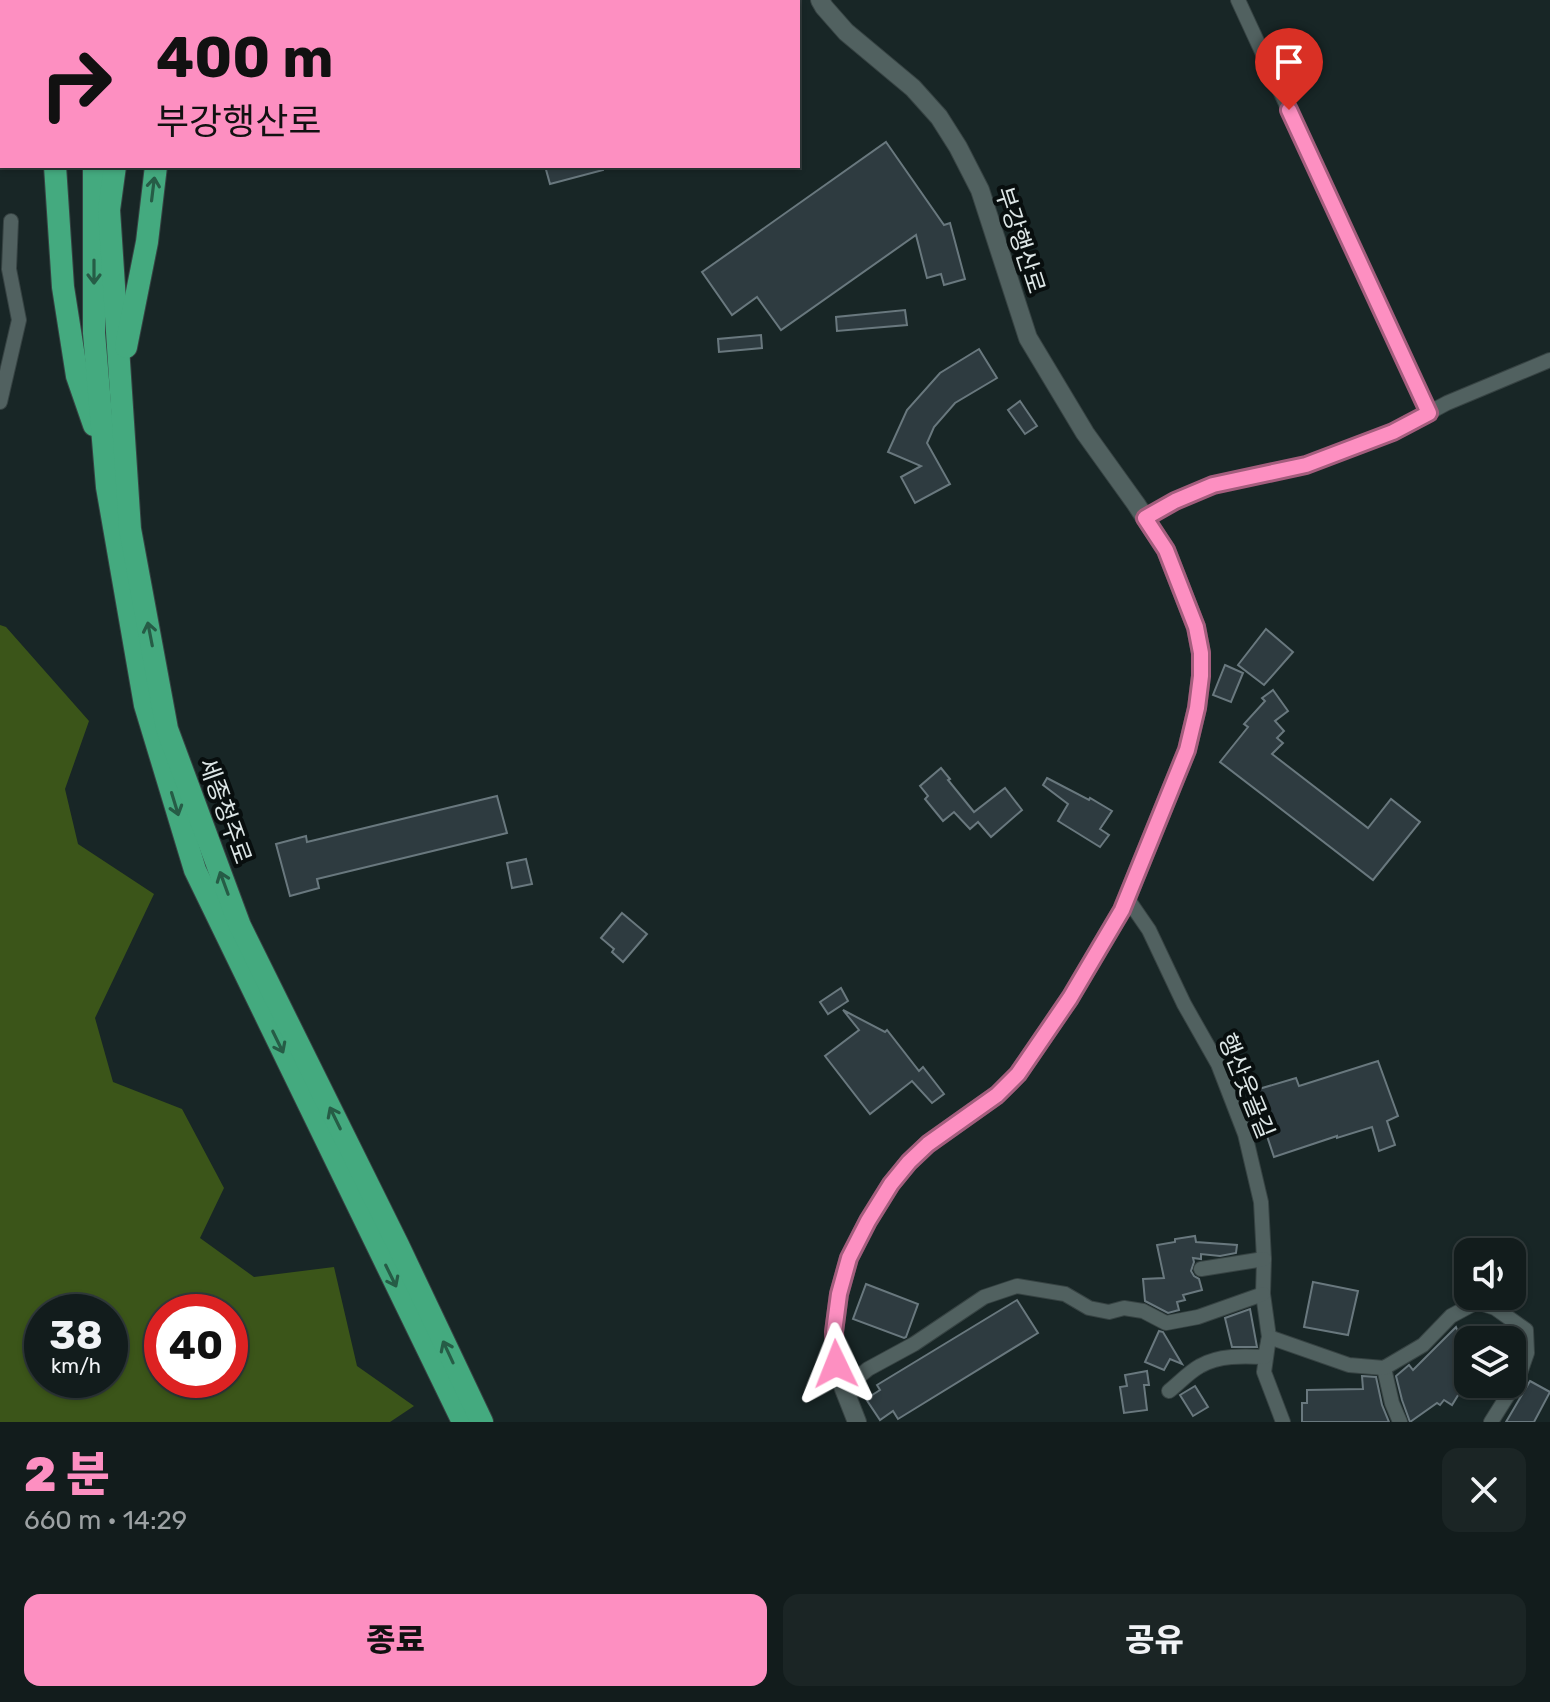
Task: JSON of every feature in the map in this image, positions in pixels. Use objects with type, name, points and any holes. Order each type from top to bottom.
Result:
[{"type":"highway","points":[[55,168],[63,287],[77,376],[104,454]]},
{"type":"highway","name":"세종청주로","points":[[94,168],[94,333],[104,454],[109,502],[145,705],[195,870],[463,1422]]},
{"type":"highway","name":"세종청주로","points":[[115,168],[109,210],[130,529],[167,729],[240,926],[482,1422]]},
{"type":"highway","points":[[120,376],[147,242],[156,168]]},
{"type":"street","name":"부강행산로","points":[[820,0],[846,32],[913,88],[939,117],[958,147],[980,190],[1028,338],[1085,433],[1166,550],[1196,627],[1201,653],[1197,708],[1187,750],[1122,910],[1070,998],[1018,1074],[997,1095],[928,1144],[909,1162],[891,1184],[849,1258],[839,1294],[834,1332],[836,1364],[857,1422]]},
{"type":"street","points":[[1238,0],[1429,413]]},
{"type":"street","points":[[0,402],[19,320],[9,269],[11,221]]},
{"type":"street","points":[[1145,518],[1213,485],[1306,465],[1393,432],[1447,403],[1550,360]]},
{"type":"street","name":"행산웃골길","points":[[1127,898],[1149,930],[1184,1004],[1218,1064],[1245,1134],[1261,1202],[1263,1294],[1269,1337],[1264,1372],[1283,1422]]},
{"type":"street","points":[[1201,1269],[1264,1259]]},
{"type":"street","points":[[844,1389],[868,1369],[914,1344],[984,1297],[1017,1286],[1065,1294],[1089,1308],[1109,1312],[1124,1308],[1143,1311],[1166,1323],[1198,1317],[1263,1294]]},
{"type":"street","points":[[1269,1337],[1349,1365],[1384,1368],[1423,1345],[1451,1316],[1477,1302],[1495,1308],[1526,1330],[1527,1353],[1518,1379],[1491,1422]]},
{"type":"street","points":[[1169,1391],[1198,1366],[1218,1359],[1265,1357]]},
{"type":"street","points":[[1384,1368],[1400,1422]]},
{"type":"green space","points":[[0,625],[6,627],[89,721],[65,789],[78,844],[154,894],[95,1018],[113,1082],[182,1109],[224,1188],[200,1238],[254,1277],[334,1267],[357,1366],[414,1406],[390,1422],[0,1422]]},
{"type":"building","points":[[886,142],[944,225],[950,223],[965,279],[944,285],[941,274],[927,278],[916,235],[781,330],[757,297],[732,315],[702,272]]},
{"type":"building","points":[[546,168],[603,168],[603,170],[550,184]]},
{"type":"building","points":[[905,310],[907,325],[837,331],[836,317]]},
{"type":"building","points":[[761,335],[762,348],[719,352],[718,339]]},
{"type":"building","points":[[979,349],[997,378],[955,403],[934,427],[927,443],[950,484],[915,503],[901,477],[921,466],[888,452],[907,410],[940,373]]},
{"type":"building","points":[[1020,401],[1037,426],[1025,434],[1008,410]]},
{"type":"building","points":[[1266,629],[1293,652],[1264,685],[1238,665]]},
{"type":"building","points":[[1225,665],[1243,673],[1231,702],[1213,695]]},
{"type":"building","points":[[1273,690],[1288,711],[1275,721],[1284,731],[1277,738],[1283,743],[1272,754],[1368,828],[1391,799],[1420,822],[1373,880],[1220,762],[1248,727],[1244,724],[1265,701],[1262,698]]},
{"type":"building","points":[[941,768],[974,812],[1005,788],[1022,810],[991,837],[978,822],[970,829],[954,812],[943,821],[925,799],[928,796],[920,786]]},
{"type":"building","points":[[1047,778],[1112,811],[1100,829],[1109,835],[1100,847],[1058,821],[1068,804],[1043,785]]},
{"type":"building","points":[[497,796],[507,833],[317,879],[319,888],[290,896],[276,844],[306,836],[307,842]]},
{"type":"building","points":[[526,859],[532,884],[512,888],[507,863]]},
{"type":"building","points":[[622,913],[647,934],[623,962],[601,938]]},
{"type":"building","points":[[841,988],[848,1001],[828,1014],[820,1002]]},
{"type":"building","points":[[843,1010],[885,1032],[887,1030],[919,1071],[923,1067],[944,1094],[932,1103],[912,1081],[870,1114],[825,1056],[859,1030]]},
{"type":"building","points":[[1378,1061],[1398,1116],[1387,1121],[1395,1145],[1379,1151],[1372,1127],[1274,1157],[1252,1091],[1296,1078],[1299,1086]]},
{"type":"building","points":[[1195,1236],[1196,1242],[1237,1245],[1236,1253],[1220,1256],[1201,1254],[1201,1259],[1193,1258],[1191,1271],[1199,1279],[1202,1290],[1183,1295],[1185,1300],[1177,1302],[1179,1310],[1168,1313],[1145,1301],[1143,1279],[1164,1278],[1157,1245]]},
{"type":"building","points":[[1313,1282],[1358,1291],[1348,1335],[1304,1327]]},
{"type":"building","points":[[866,1284],[918,1304],[906,1337],[853,1319]]},
{"type":"building","points":[[1017,1300],[1038,1333],[898,1419],[893,1411],[880,1420],[866,1399],[880,1390],[877,1385]]},
{"type":"building","points":[[1250,1309],[1257,1347],[1232,1347],[1225,1318]]},
{"type":"building","points":[[1454,1329],[1456,1398],[1452,1405],[1444,1400],[1410,1422],[1396,1376],[1409,1365],[1413,1370]]},
{"type":"building","points":[[1159,1331],[1163,1332],[1182,1364],[1170,1359],[1164,1370],[1145,1362]]},
{"type":"building","points":[[1147,1371],[1149,1385],[1144,1385],[1147,1410],[1124,1413],[1120,1387],[1127,1386],[1125,1375]]},
{"type":"building","points":[[1362,1376],[1376,1377],[1389,1422],[1302,1422],[1302,1403],[1307,1403],[1307,1390],[1363,1389]]},
{"type":"building","points":[[1530,1381],[1550,1392],[1534,1422],[1506,1422],[1520,1398],[1526,1398]]},
{"type":"building","points":[[1195,1386],[1208,1407],[1193,1416],[1180,1395]]},
{"type":"route","points":[[836,1364],[834,1332],[839,1294],[849,1258],[868,1221],[909,1162],[928,1144],[997,1095],[1018,1074],[1070,998],[1122,910],[1187,750],[1197,708],[1201,653],[1196,627],[1166,550],[1145,518],[1213,485],[1306,465],[1393,432],[1429,413],[1289,110]]}]
